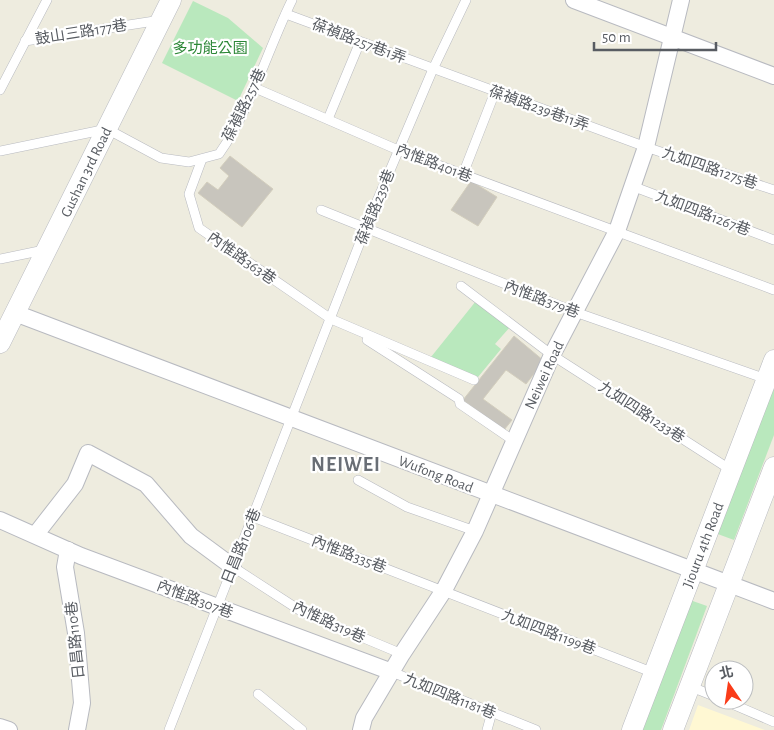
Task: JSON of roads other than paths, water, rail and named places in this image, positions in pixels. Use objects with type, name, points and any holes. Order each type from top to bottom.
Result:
[{"type":"street","name":"Gushan 3rd Road","points":[[0,343],[171,0]]},
{"type":"street","points":[[574,0],[774,76]]},
{"type":"street","name":"Neiwei Road","points":[[361,730],[364,718],[402,654],[444,590],[475,531],[552,355],[617,231],[646,147],[681,0]]},
{"type":"street","name":"Wufong Road","points":[[15,313],[774,601]]},
{"type":"street","name":"Jiouru 4th Road","points":[[632,730],[774,360]]},
{"type":"street","points":[[36,534],[76,484],[88,453],[146,484],[191,536],[233,568]]},
{"type":"street","points":[[672,730],[774,466]]},
{"type":"street","name":"內惟路307巷","points":[[0,520],[36,534],[68,550],[217,608],[392,672]]},
{"type":"street","name":"日昌路110巷","points":[[68,550],[65,567],[74,624],[82,703],[77,730]]},
{"type":"street","points":[[0,727],[9,730]]},
{"type":"lane","points":[[25,41],[46,0]]},
{"type":"lane","name":"葆禎路257巷","points":[[107,128],[161,158],[189,162],[219,154],[233,134],[255,88],[292,0]]},
{"type":"lane","name":"葆禎路239巷","points":[[292,418],[398,150],[433,69],[466,0]]},
{"type":"lane","name":"葆禎路257巷1弄","points":[[286,14],[433,69]]},
{"type":"lane","name":"鼓山三路177巷","points":[[0,90],[25,41],[162,20]]},
{"type":"lane","points":[[328,119],[360,42]]},
{"type":"lane","name":"葆禎路239巷11弄","points":[[433,69],[646,147]]},
{"type":"lane","name":"內惟路401巷","points":[[255,88],[398,150],[774,290]]},
{"type":"lane","points":[[463,174],[495,92]]},
{"type":"lane","points":[[0,150],[107,128]]},
{"type":"lane","name":"九如四路1275巷","points":[[646,147],[774,190]]},
{"type":"lane","name":"內惟路363巷","points":[[202,159],[188,194],[199,228],[331,319],[474,380]]},
{"type":"lane","name":"九如四路1267巷","points":[[632,186],[774,240]]},
{"type":"lane","name":"內惟路379巷","points":[[321,210],[575,312],[766,379]]},
{"type":"lane","points":[[0,259],[48,250]]},
{"type":"lane","name":"內惟路379巷","points":[[461,286],[552,355]]},
{"type":"lane","name":"內惟路363巷","points":[[347,326],[459,399],[460,404],[514,441]]},
{"type":"lane","name":"九如四路1233巷","points":[[552,355],[732,470]]},
{"type":"lane","points":[[414,370],[422,358]]},
{"type":"lane","name":"日昌路106巷","points":[[170,730],[292,418]]},
{"type":"lane","points":[[358,480],[407,507],[475,531]]},
{"type":"lane","name":"內惟路335巷","points":[[253,517],[444,590]]},
{"type":"lane","name":"內惟路319巷","points":[[233,568],[304,613],[402,654]]},
{"type":"lane","name":"九如四路1199巷","points":[[444,590],[654,673]]},
{"type":"lane","name":"九如四路1181巷","points":[[392,672],[536,730]]},
{"type":"lane","points":[[689,686],[704,692]]},
{"type":"lane","points":[[258,694],[302,730]]},
{"type":"lane","points":[[746,710],[774,722]]},
{"type":"lane","points":[[487,730],[492,712]]},
{"type":"district","name":"NEIWEI","points":[[346,464]]},
{"type":"park label","name":"多功能公園","points":[[210,48]]}]
